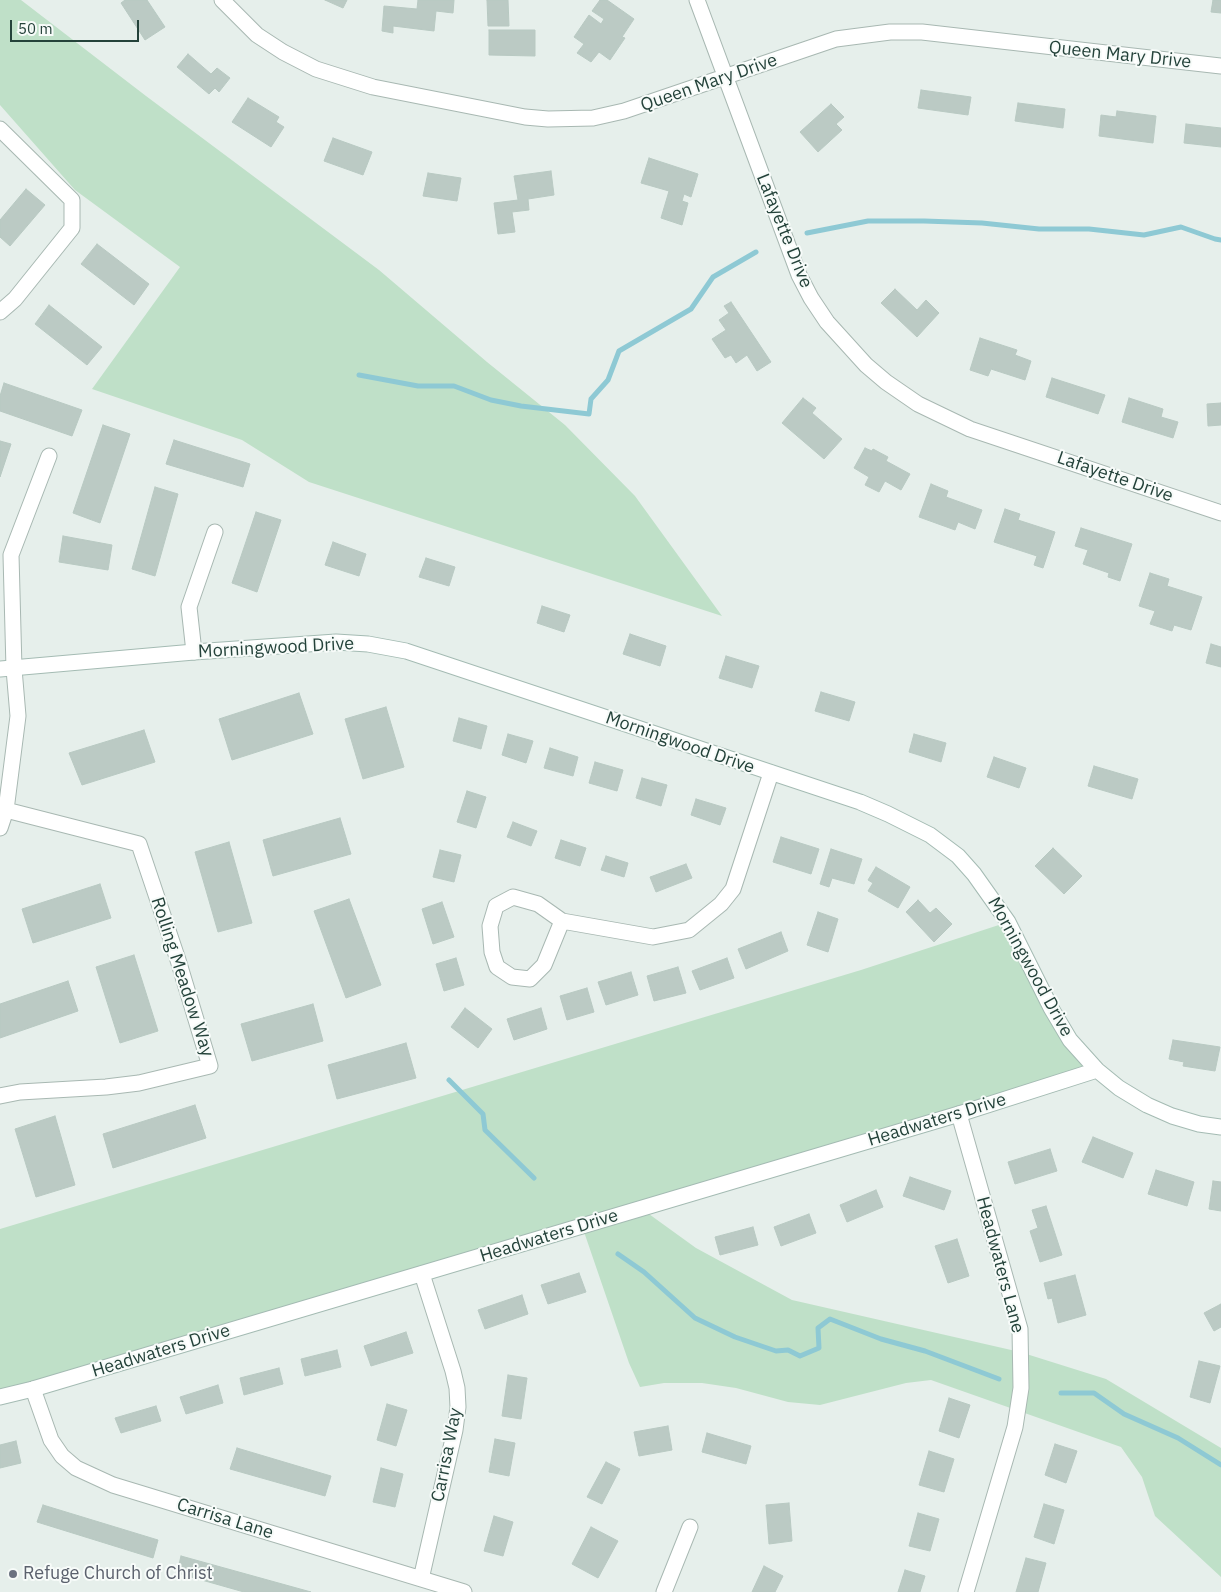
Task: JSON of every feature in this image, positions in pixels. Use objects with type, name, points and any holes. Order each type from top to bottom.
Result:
[{"type":"street","name":"Queen Mary Drive","points":[[222,0],[257,35],[283,52],[316,69],[373,87],[548,120],[594,118],[624,111],[836,39],[890,32],[922,32],[1221,66]]},
{"type":"street","name":"Lafayette Drive","points":[[697,0],[799,275],[811,298],[851,351],[899,392],[918,404],[970,429],[1221,513]]},
{"type":"street","points":[[0,129],[72,200],[72,228],[15,298],[0,312]]},
{"type":"street","points":[[0,828],[6,810],[18,716],[7,669],[11,555],[49,456]]},
{"type":"street","points":[[194,652],[189,607],[215,532]]},
{"type":"street","name":"Morningwood Drive","points":[[7,669],[194,652],[336,642],[368,644],[406,651],[860,802],[930,835],[958,856],[974,874],[1003,915],[1051,1008],[1070,1040],[1097,1070],[1119,1088],[1146,1105],[1172,1116],[1199,1124],[1221,1127]]},
{"type":"street","points":[[562,921],[544,965],[530,978],[512,978],[497,967],[492,952],[490,926],[496,906],[513,897],[538,904],[562,921],[653,937],[689,930],[721,904],[733,889],[771,773]]},
{"type":"street","name":"Rolling Meadow Way","points":[[0,1096],[20,1092],[139,1083],[210,1066],[178,960],[139,844],[6,810]]},
{"type":"street","name":"Headwaters Drive","points":[[0,1397],[33,1389],[959,1114],[1097,1070]]},
{"type":"street","name":"Headwaters Lane","points":[[959,1114],[1020,1329],[1020,1388],[1015,1427],[966,1592]]},
{"type":"street","name":"Carrisa Way","points":[[421,1579],[455,1430],[458,1407],[457,1388],[453,1371],[422,1274]]},
{"type":"street","name":"Carrisa Lane","points":[[33,1389],[51,1440],[62,1456],[76,1468],[113,1485],[464,1592]]},
{"type":"street","points":[[664,1592],[690,1526]]},
{"type":"green space","points":[[0,0],[21,0],[379,270],[487,362],[565,425],[635,496],[722,616],[309,482],[242,440],[92,389],[180,267],[75,190],[0,105]]},
{"type":"green space","points":[[1008,922],[1097,1070],[642,1209],[696,1248],[792,1300],[1020,1352],[1106,1379],[1221,1448],[1221,1577],[1155,1516],[1142,1477],[1121,1447],[931,1380],[906,1383],[820,1405],[788,1402],[736,1388],[702,1383],[664,1383],[640,1387],[629,1363],[582,1226],[0,1397],[0,1229],[861,970]]},
{"type":"building","points":[[125,0],[147,0],[165,27],[145,40],[121,3]]},
{"type":"building","points":[[325,0],[347,0],[343,8]]},
{"type":"building","points":[[418,0],[454,0],[453,13],[436,11],[434,31],[393,26],[393,33],[382,31],[384,6],[417,9]]},
{"type":"building","points":[[487,0],[508,0],[509,26],[488,26]]},
{"type":"building","points":[[600,0],[607,0],[634,19],[622,37],[625,38],[610,60],[599,52],[591,62],[577,53],[584,44],[574,37],[589,15],[601,24],[604,19],[592,11]]},
{"type":"building","points":[[1213,0],[1221,0],[1221,13],[1211,12]]},
{"type":"building","points":[[489,30],[535,30],[535,56],[489,55]]},
{"type":"building","points":[[188,54],[211,74],[217,68],[230,78],[219,92],[215,88],[209,94],[177,67]]},
{"type":"building","points":[[921,90],[971,97],[968,115],[918,108]]},
{"type":"building","points":[[248,98],[279,117],[276,122],[284,127],[271,147],[232,122]]},
{"type":"building","points":[[1018,103],[1065,109],[1063,128],[1015,121]]},
{"type":"building","points":[[831,104],[844,117],[836,124],[842,130],[818,152],[800,132]]},
{"type":"building","points":[[1117,111],[1156,116],[1153,143],[1099,136],[1101,115],[1116,117]]},
{"type":"building","points":[[1186,124],[1221,128],[1221,147],[1184,143]]},
{"type":"building","points":[[333,138],[372,152],[363,175],[324,161]]},
{"type":"building","points":[[649,158],[698,174],[691,197],[684,194],[682,201],[688,203],[682,225],[661,218],[669,191],[641,183]]},
{"type":"building","points":[[551,171],[554,195],[528,199],[529,210],[512,212],[515,232],[498,234],[494,203],[518,200],[514,176]]},
{"type":"building","points":[[428,173],[461,178],[457,201],[423,196]]},
{"type":"building","points":[[26,189],[45,205],[10,246],[0,237],[0,220]]},
{"type":"building","points":[[97,244],[149,284],[134,305],[81,264]]},
{"type":"building","points":[[895,289],[917,310],[926,300],[939,313],[917,337],[881,303]]},
{"type":"building","points":[[731,302],[771,362],[757,371],[747,355],[736,363],[731,355],[725,358],[712,339],[726,330],[719,320],[729,313],[724,306]]},
{"type":"building","points":[[49,305],[102,347],[87,365],[35,324]]},
{"type":"building","points":[[980,338],[1017,350],[1015,355],[1031,361],[1025,380],[991,369],[988,376],[970,370]]},
{"type":"building","points":[[1052,378],[1105,395],[1098,414],[1046,397]]},
{"type":"building","points":[[4,383],[82,410],[72,436],[0,411],[0,396]]},
{"type":"building","points":[[803,398],[816,408],[812,413],[842,439],[824,459],[782,423]]},
{"type":"building","points":[[1129,398],[1163,409],[1161,417],[1178,422],[1173,438],[1122,422]]},
{"type":"building","points":[[1221,403],[1221,425],[1208,426],[1207,404]]},
{"type":"building","points":[[103,425],[130,434],[100,523],[73,513]]},
{"type":"building","points":[[174,440],[250,464],[243,487],[166,464]]},
{"type":"building","points":[[0,441],[11,444],[0,477]]},
{"type":"building","points":[[865,448],[872,451],[873,449],[888,457],[886,461],[910,474],[901,490],[885,481],[879,492],[865,485],[869,477],[854,468]]},
{"type":"building","points":[[931,484],[948,491],[946,497],[982,510],[975,529],[958,522],[955,530],[919,517]]},
{"type":"building","points":[[155,487],[178,494],[155,576],[132,569]]},
{"type":"building","points":[[1005,509],[1020,514],[1018,520],[1055,532],[1043,568],[1034,565],[1037,556],[994,542]]},
{"type":"building","points":[[256,512],[281,520],[257,592],[232,583]]},
{"type":"building","points":[[1081,528],[1132,544],[1120,581],[1108,577],[1109,573],[1083,564],[1088,550],[1075,546]]},
{"type":"building","points":[[63,536],[112,545],[108,570],[59,562]]},
{"type":"building","points":[[333,542],[366,554],[359,576],[325,565]]},
{"type":"building","points":[[426,558],[455,567],[449,586],[419,577]]},
{"type":"building","points":[[1150,573],[1169,579],[1167,586],[1202,597],[1191,630],[1174,625],[1172,631],[1150,624],[1155,611],[1139,606]]},
{"type":"building","points":[[542,606],[570,615],[564,632],[537,623]]},
{"type":"building","points":[[630,634],[666,646],[660,666],[623,654]]},
{"type":"building","points":[[1211,644],[1221,647],[1221,667],[1206,663]]},
{"type":"building","points":[[726,656],[759,666],[752,688],[719,678]]},
{"type":"building","points":[[821,692],[855,702],[849,721],[815,711]]},
{"type":"building","points":[[299,693],[313,734],[232,760],[219,719]]},
{"type":"building","points":[[386,707],[404,767],[363,779],[345,719]]},
{"type":"building","points":[[459,718],[487,726],[481,749],[453,741]]},
{"type":"building","points":[[144,730],[155,762],[82,785],[69,753]]},
{"type":"building","points":[[508,734],[533,741],[526,763],[502,755]]},
{"type":"building","points":[[914,734],[946,743],[941,762],[909,752]]},
{"type":"building","points":[[550,748],[578,757],[573,776],[544,768]]},
{"type":"building","points":[[994,757],[1026,768],[1019,788],[987,777]]},
{"type":"building","points":[[595,762],[623,770],[617,791],[589,783]]},
{"type":"building","points":[[1094,766],[1138,779],[1132,799],[1088,786]]},
{"type":"building","points":[[642,778],[667,785],[661,806],[636,798]]},
{"type":"building","points":[[467,791],[486,797],[476,828],[457,822]]},
{"type":"building","points":[[696,799],[726,808],[720,825],[691,815]]},
{"type":"building","points":[[340,818],[351,854],[273,876],[263,840]]},
{"type":"building","points":[[513,822],[537,831],[531,846],[507,837]]},
{"type":"building","points":[[781,837],[819,849],[811,874],[773,862]]},
{"type":"building","points":[[561,840],[586,848],[580,866],[555,858]]},
{"type":"building","points":[[229,842],[252,923],[218,932],[195,852]]},
{"type":"building","points":[[1053,848],[1082,876],[1064,894],[1035,866]]},
{"type":"building","points":[[831,849],[862,859],[854,884],[832,878],[829,887],[820,884]]},
{"type":"building","points":[[440,850],[461,855],[454,882],[433,877]]},
{"type":"building","points":[[606,856],[628,863],[624,877],[601,870]]},
{"type":"building","points":[[686,864],[692,878],[656,892],[650,877]]},
{"type":"building","points":[[876,867],[910,887],[898,908],[868,891],[873,883],[868,880]]},
{"type":"building","points":[[100,884],[111,918],[33,943],[22,909]]},
{"type":"building","points":[[349,899],[381,985],[346,998],[314,911]]},
{"type":"building","points":[[918,900],[930,913],[936,908],[952,924],[934,942],[906,912]]},
{"type":"building","points":[[442,902],[454,937],[433,944],[422,909]]},
{"type":"building","points":[[818,912],[838,919],[828,952],[807,945]]},
{"type":"building","points":[[781,932],[788,951],[746,969],[738,949]]},
{"type":"building","points":[[134,955],[158,1031],[120,1043],[96,967]]},
{"type":"building","points":[[456,958],[464,985],[444,991],[436,964]]},
{"type":"building","points":[[727,958],[734,978],[700,990],[692,971]]},
{"type":"building","points":[[678,967],[686,993],[654,1001],[647,976]]},
{"type":"building","points":[[631,972],[638,995],[606,1005],[598,982]]},
{"type":"building","points":[[68,981],[78,1011],[0,1038],[0,1004]]},
{"type":"building","points":[[587,988],[594,1012],[567,1020],[560,996]]},
{"type":"building","points":[[313,1004],[323,1041],[252,1061],[241,1024]]},
{"type":"building","points":[[465,1008],[492,1029],[478,1048],[451,1027]]},
{"type":"building","points":[[541,1008],[547,1029],[514,1040],[507,1019]]},
{"type":"building","points":[[1173,1040],[1220,1047],[1215,1071],[1183,1066],[1184,1062],[1169,1059]]},
{"type":"building","points":[[406,1043],[416,1078],[337,1099],[328,1065]]},
{"type":"building","points":[[195,1105],[206,1138],[113,1168],[103,1134]]},
{"type":"building","points":[[55,1116],[75,1185],[36,1197],[15,1129]]},
{"type":"building","points":[[1093,1137],[1133,1153],[1123,1178],[1082,1162]]},
{"type":"building","points":[[1050,1149],[1057,1171],[1015,1184],[1008,1162]]},
{"type":"building","points":[[1156,1170],[1194,1182],[1187,1206],[1148,1194]]},
{"type":"building","points":[[910,1177],[951,1191],[944,1210],[903,1196]]},
{"type":"building","points":[[1213,1181],[1221,1182],[1221,1211],[1209,1209]]},
{"type":"building","points":[[876,1190],[883,1207],[847,1222],[840,1205]]},
{"type":"building","points":[[1046,1206],[1062,1255],[1040,1262],[1030,1231],[1038,1228],[1032,1210]]},
{"type":"building","points":[[809,1214],[816,1233],[781,1246],[774,1227]]},
{"type":"building","points":[[753,1227],[758,1245],[720,1255],[715,1237]]},
{"type":"building","points":[[957,1239],[969,1276],[948,1283],[935,1246]]},
{"type":"building","points":[[579,1273],[586,1292],[548,1304],[541,1285]]},
{"type":"building","points":[[1075,1275],[1086,1315],[1058,1323],[1052,1298],[1048,1299],[1044,1283]]},
{"type":"building","points":[[522,1295],[528,1314],[485,1329],[478,1310]]},
{"type":"building","points":[[1221,1304],[1221,1327],[1214,1331],[1204,1313]]},
{"type":"building","points":[[406,1332],[413,1353],[371,1366],[364,1346]]},
{"type":"building","points":[[337,1350],[341,1367],[305,1376],[301,1359]]},
{"type":"building","points":[[1199,1361],[1220,1366],[1210,1403],[1190,1397]]},
{"type":"building","points":[[279,1368],[283,1384],[244,1395],[240,1378]]},
{"type":"building","points":[[508,1375],[527,1378],[521,1419],[502,1416]]},
{"type":"building","points":[[218,1385],[223,1403],[186,1414],[180,1397]]},
{"type":"building","points":[[949,1398],[970,1405],[959,1438],[939,1431]]},
{"type":"building","points":[[387,1404],[407,1410],[396,1446],[377,1440]]},
{"type":"building","points":[[156,1406],[161,1421],[121,1433],[115,1418]]},
{"type":"building","points":[[668,1426],[672,1450],[639,1456],[634,1432]]},
{"type":"building","points":[[707,1433],[751,1446],[746,1464],[702,1452]]},
{"type":"building","points":[[495,1439],[515,1443],[509,1476],[489,1472]]},
{"type":"building","points":[[16,1441],[21,1463],[0,1468],[0,1445]]},
{"type":"building","points":[[1055,1444],[1077,1451],[1066,1483],[1045,1475]]},
{"type":"building","points":[[237,1448],[331,1476],[325,1496],[230,1469]]},
{"type":"building","points":[[929,1451],[954,1459],[944,1492],[919,1485]]},
{"type":"building","points":[[606,1462],[620,1469],[602,1504],[587,1497]]},
{"type":"building","points":[[381,1468],[403,1474],[395,1507],[373,1502]]},
{"type":"building","points":[[789,1503],[792,1541],[769,1544],[766,1505]]},
{"type":"building","points":[[1044,1504],[1064,1510],[1054,1544],[1034,1537]]},
{"type":"building","points":[[43,1505],[158,1540],[153,1558],[37,1522]]},
{"type":"building","points":[[918,1513],[939,1519],[930,1551],[909,1546]]},
{"type":"building","points":[[494,1516],[513,1522],[503,1556],[484,1551]]},
{"type":"building","points":[[591,1527],[618,1541],[598,1578],[572,1564]]},
{"type":"building","points":[[181,1556],[311,1592],[244,1592],[177,1573]]},
{"type":"building","points":[[1026,1558],[1046,1563],[1038,1592],[1016,1592]]},
{"type":"building","points":[[764,1566],[783,1576],[775,1592],[752,1592]]},
{"type":"building","points":[[905,1570],[925,1576],[920,1592],[898,1592]]},
{"type":"waterway","points":[[807,233],[868,221],[924,221],[982,223],[1039,229],[1089,229],[1144,235],[1181,227],[1221,240]]},
{"type":"waterway","points":[[359,375],[418,386],[454,386],[491,400],[521,406],[589,414],[591,399],[608,380],[619,351],[691,309],[713,277],[756,252]]},
{"type":"waterway","points":[[449,1080],[483,1114],[485,1130],[534,1178]]},
{"type":"waterway","points":[[618,1254],[644,1272],[695,1318],[735,1337],[776,1351],[788,1350],[800,1356],[819,1348],[818,1328],[830,1319],[881,1339],[925,1351],[999,1379]]},
{"type":"waterway","points":[[1061,1393],[1094,1393],[1124,1414],[1178,1438],[1221,1465]]},
{"type":"place","name":"Refuge Church of Christ","points":[[13,1574]]}]
